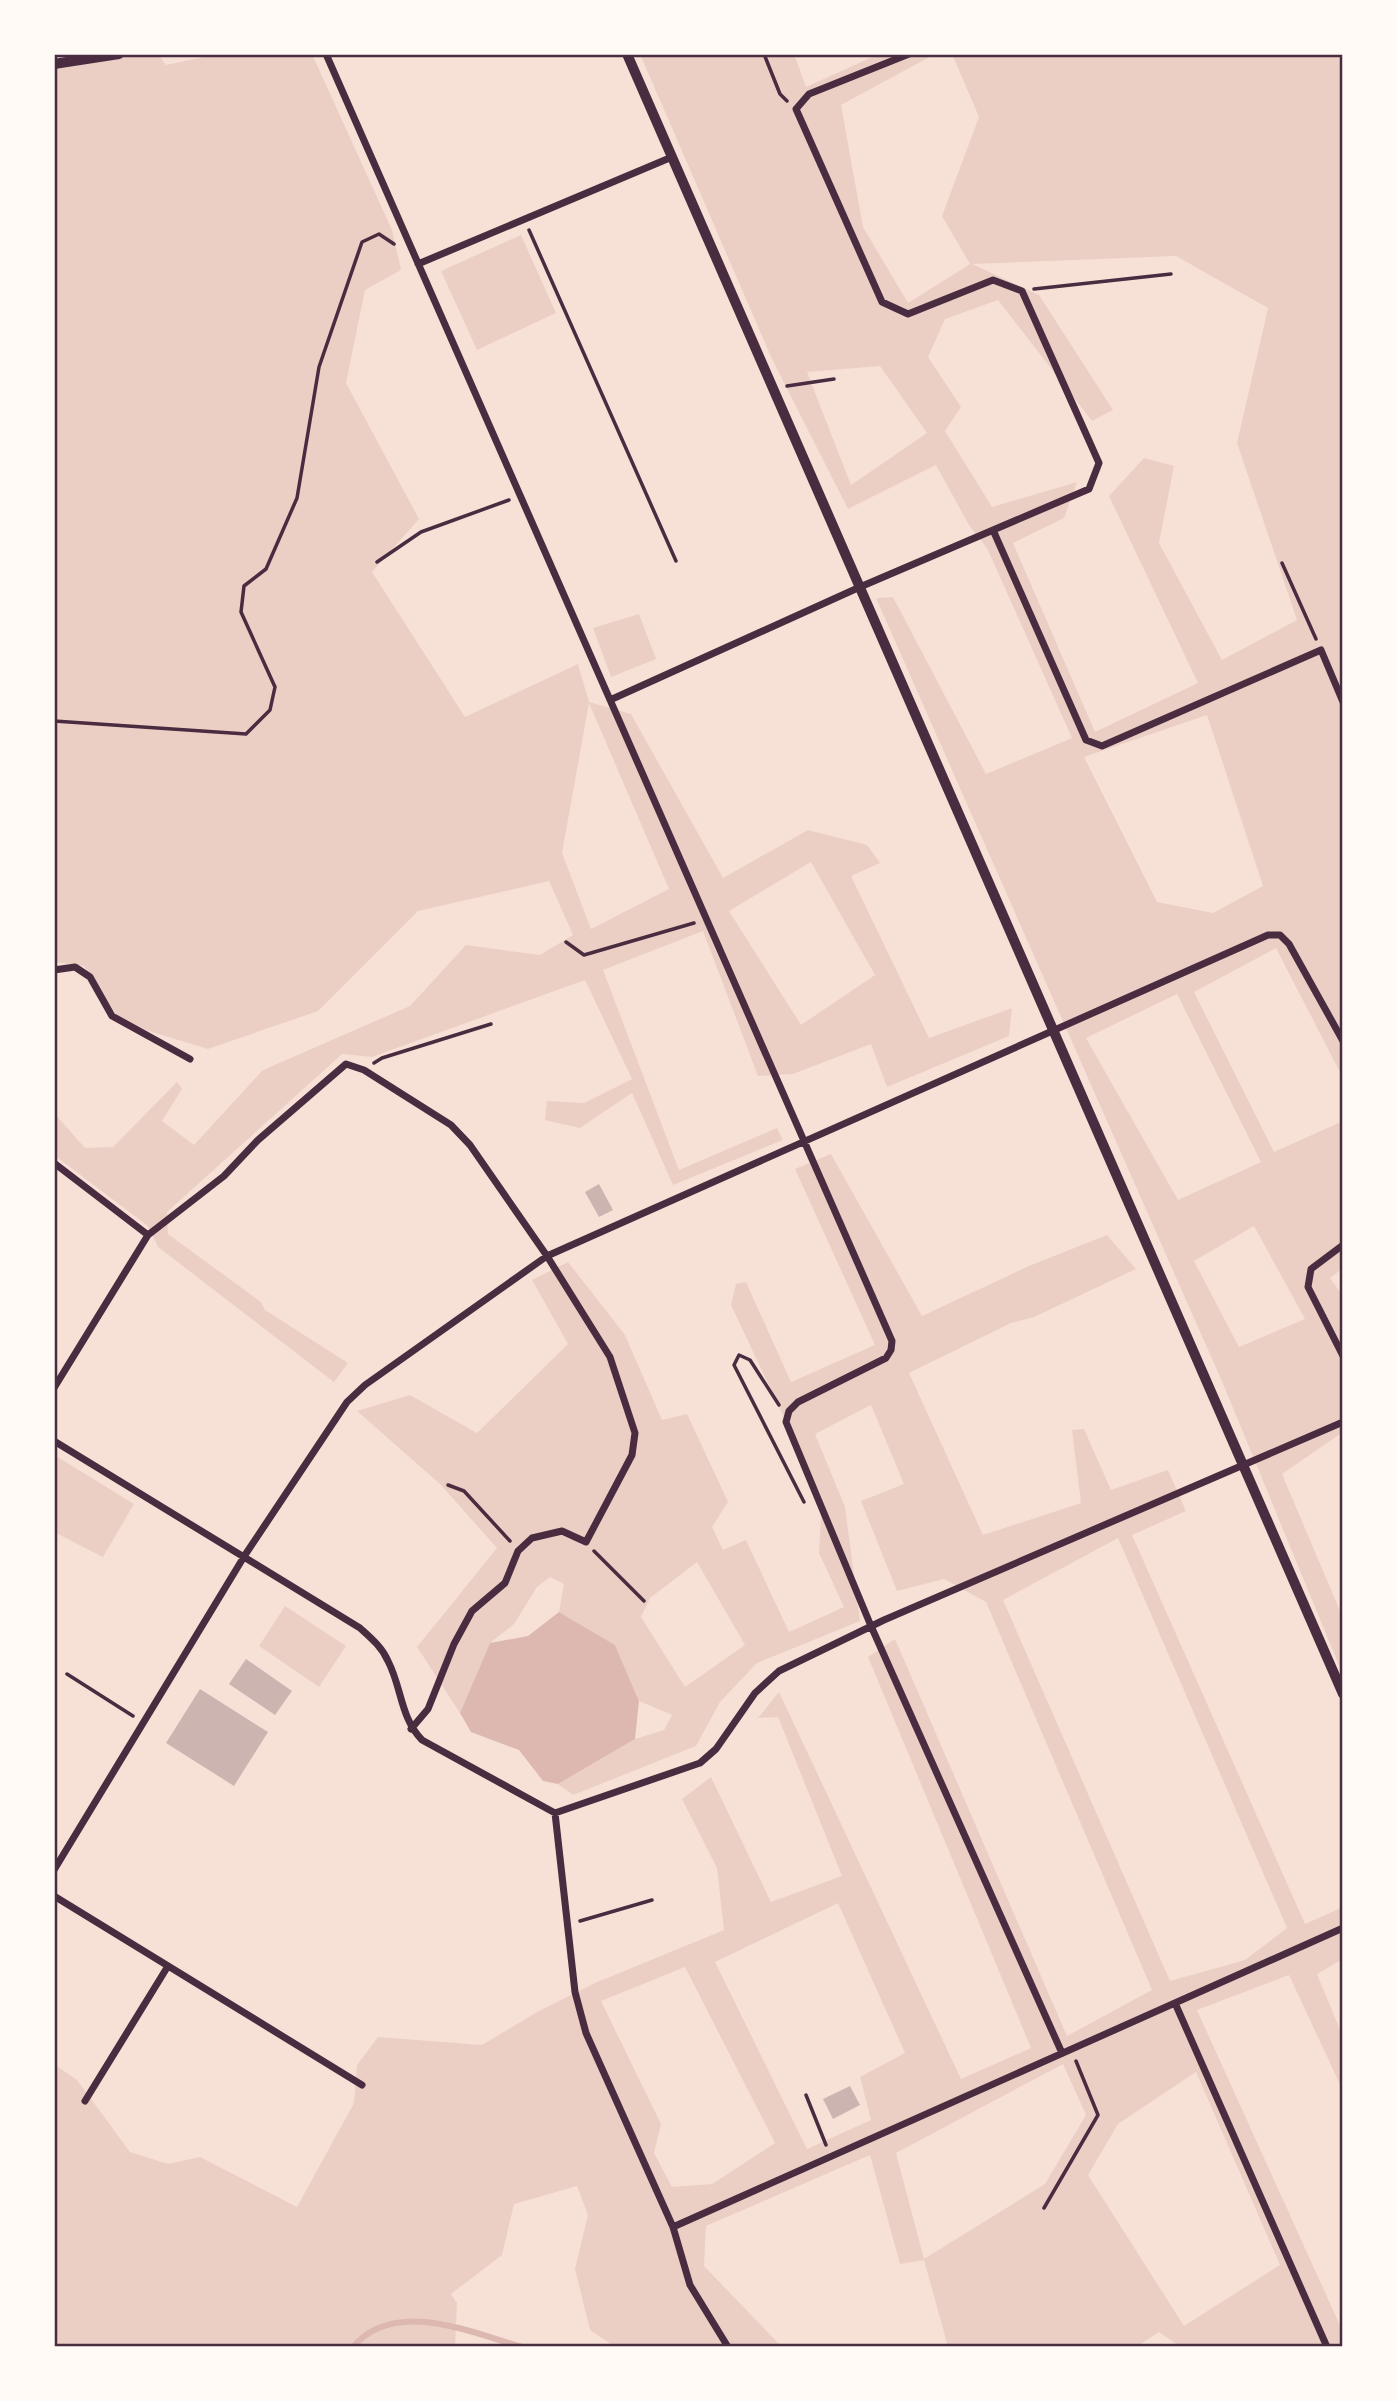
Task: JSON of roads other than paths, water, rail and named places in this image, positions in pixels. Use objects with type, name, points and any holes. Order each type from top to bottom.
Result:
[{"type":"street","points":[[54,64],[119,54]]},
{"type":"street","points":[[326,54],[892,1341],[886,1358],[798,1402],[789,1411],[786,1422],[871,1626],[1062,2053]]},
{"type":"street","points":[[627,54],[1343,1694]]},
{"type":"street","points":[[610,700],[860,587],[1089,489],[1099,463],[1022,291],[993,280],[908,314],[882,302],[796,109],[809,94],[908,54]]},
{"type":"street","points":[[418,264],[673,158]]},
{"type":"street","points":[[993,530],[1086,740],[1102,746],[1321,650],[1343,702]]},
{"type":"street","points":[[54,1870],[245,1555],[347,1402],[365,1385],[547,1256],[1268,934],[1280,935],[1289,944],[1343,1041]]},
{"type":"street","points":[[54,970],[75,967],[90,977],[112,1016],[190,1059]]},
{"type":"street","points":[[54,1388],[148,1235],[224,1176],[258,1140],[346,1064],[364,1070],[452,1125],[470,1145],[547,1256],[610,1357],[635,1433],[632,1455],[586,1542],[562,1531],[532,1538],[518,1551],[505,1583],[472,1611],[454,1644],[428,1709],[411,1729]]},
{"type":"street","points":[[54,1163],[148,1235]]},
{"type":"street","points":[[1343,1245],[1311,1269],[1308,1287],[1343,1356]]},
{"type":"street","points":[[54,1441],[245,1555],[360,1628],[379,1645],[389,1662],[411,1729],[422,1740],[555,1813],[700,1763],[716,1749],[755,1693],[779,1671],[871,1626],[1343,1422]]},
{"type":"street","points":[[555,1813],[575,1992],[586,2033],[673,2227],[690,2285],[728,2347]]},
{"type":"street","points":[[54,1896],[362,2085]]},
{"type":"street","points":[[673,2227],[1343,1928]]},
{"type":"street","points":[[85,2101],[168,1966]]},
{"type":"street","points":[[1175,2003],[1327,2347]]},
{"type":"waterway","points":[[353,2347],[370,2332],[389,2324],[411,2322],[456,2327],[522,2347]]}]
